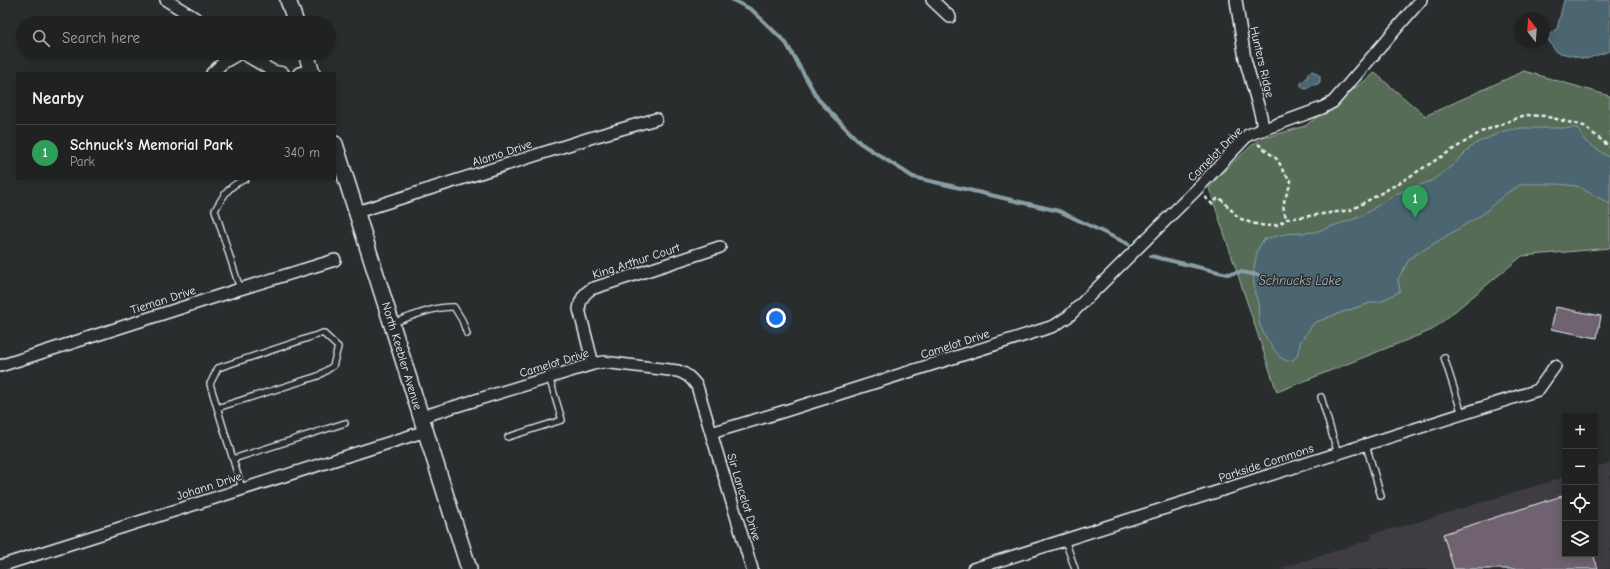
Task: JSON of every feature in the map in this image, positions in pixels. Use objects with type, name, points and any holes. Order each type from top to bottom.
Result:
[{"type":"street","points":[[166,0],[192,16]]},
{"type":"street","points":[[288,0],[294,16]]},
{"type":"street","points":[[932,0],[950,17]]},
{"type":"street","name":"Hunters Ridge","points":[[1236,0],[1245,59],[1261,116],[1263,130]]},
{"type":"street","name":"Camelot Drive","points":[[421,417],[549,377],[604,362],[685,373],[697,386],[711,433],[1054,326],[1070,316],[1197,189],[1248,135],[1322,108],[1333,102],[1421,0]]},
{"type":"street","points":[[213,72],[222,63],[228,60]]},
{"type":"street","points":[[253,60],[273,71],[278,72]]},
{"type":"street","points":[[307,60],[308,72]]},
{"type":"street","name":"Alamo Drive","points":[[357,212],[590,138],[656,119]]},
{"type":"street","name":"North Keebler Avenue","points":[[336,147],[469,569]]},
{"type":"street","name":"King Arthur Court","points":[[593,364],[579,309],[580,301],[585,293],[591,289],[720,247]]},
{"type":"street","name":"Tieman Drive","points":[[0,366],[335,260]]},
{"type":"street","name":"Parkside Commons","points":[[973,569],[1538,390],[1555,366]]},
{"type":"street","name":"Johann Drive","points":[[0,566],[426,431]]},
{"type":"street","name":"Sir Lancelot Drive","points":[[711,433],[752,569]]},
{"type":"lane","points":[[240,289],[215,210],[225,193],[238,181],[242,180]]},
{"type":"lane","points":[[392,324],[438,309],[454,307],[462,320],[467,334]]},
{"type":"lane","points":[[217,408],[318,376],[333,366],[338,347],[323,333],[218,368],[210,384],[217,408],[242,489]]},
{"type":"lane","points":[[1444,357],[1462,414]]},
{"type":"lane","points":[[508,437],[562,420],[549,377]]},
{"type":"lane","points":[[1321,397],[1338,454]]},
{"type":"lane","points":[[233,459],[345,423]]},
{"type":"lane","points":[[1366,445],[1381,496]]},
{"type":"lane","points":[[1066,540],[1075,569]]},
{"type":"path","points":[[1197,189],[1212,204],[1220,198],[1239,218],[1266,226],[1278,226],[1287,219],[1351,210],[1399,183],[1481,132],[1525,115],[1544,116],[1584,126],[1610,147]]},
{"type":"path","points":[[1248,135],[1278,160],[1284,173],[1291,180],[1283,200],[1283,211],[1287,219]]},
{"type":"shaded area","points":[[1610,463],[1610,569],[1279,569],[1372,539],[1371,534],[1411,524],[1562,478],[1562,557],[1598,557],[1598,466]]},
{"type":"green space","points":[[1524,71],[1610,96],[1610,248],[1522,256],[1432,330],[1277,392],[1209,188],[1220,175],[1252,145],[1261,139],[1305,126],[1375,73],[1425,116]]},
{"type":"water","points":[[1564,0],[1610,0],[1610,51],[1586,59],[1556,52],[1550,42],[1550,33],[1557,29]]},
{"type":"water","points":[[1313,71],[1320,76],[1320,82],[1306,89],[1301,87],[1301,83],[1307,78],[1308,73]]},
{"type":"water","name":"Schnucks Lake","points":[[1521,128],[1577,128],[1585,141],[1610,158],[1610,204],[1577,186],[1557,184],[1522,184],[1505,194],[1483,214],[1410,258],[1398,279],[1400,291],[1380,302],[1373,302],[1314,323],[1301,341],[1297,356],[1293,360],[1287,361],[1281,358],[1265,336],[1259,323],[1258,302],[1255,294],[1253,274],[1257,251],[1264,239],[1286,234],[1315,232],[1360,217],[1398,193],[1431,181],[1453,165],[1474,144],[1504,131]]},
{"type":"building","points":[[1556,307],[1601,316],[1597,338],[1551,329]]},
{"type":"building","points":[[1562,496],[1562,557],[1594,557],[1598,569],[1454,569],[1443,534]]},
{"type":"waterway","points":[[733,0],[752,10],[786,43],[818,99],[860,143],[913,177],[1059,211],[1128,244]]},
{"type":"waterway","points":[[1151,256],[1227,274],[1241,272],[1258,275]]},
{"type":"place","name":"Schnuck's Memorial Park","points":[[1415,218]]}]
